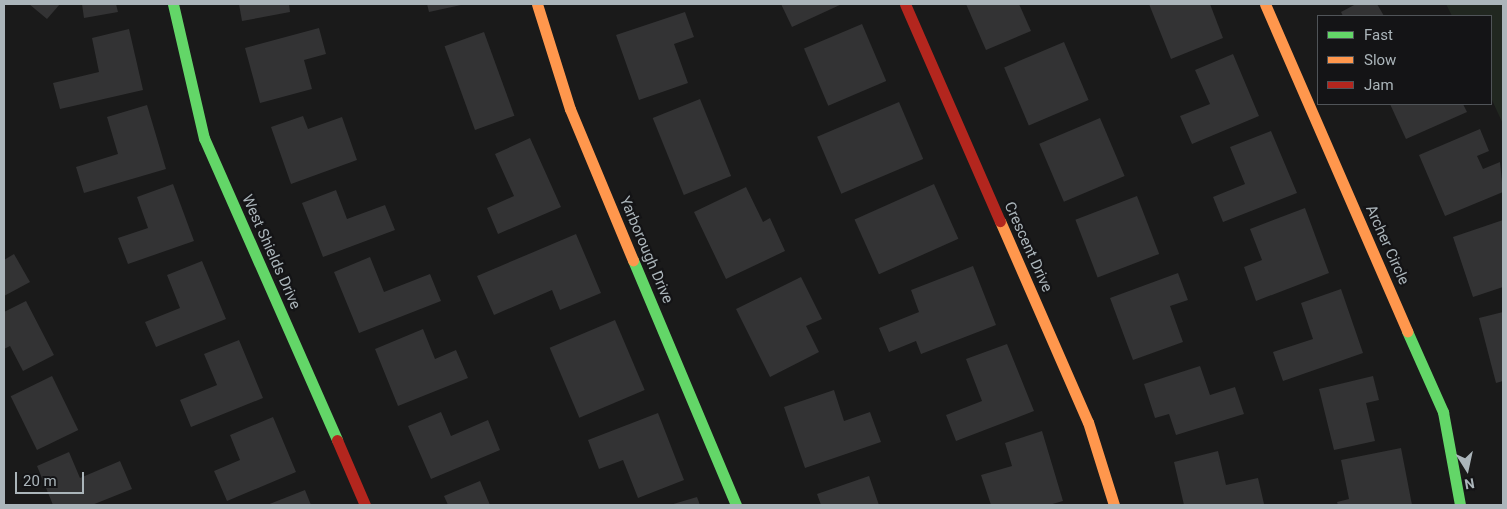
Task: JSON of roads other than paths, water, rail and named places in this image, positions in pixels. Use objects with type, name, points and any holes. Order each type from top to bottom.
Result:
[{"type":"street","name":"West Shields Drive","points":[[173,4],[204,138],[365,505]]},
{"type":"street","name":"Yarborough Drive","points":[[537,4],[570,109],[736,505]]},
{"type":"street","name":"Crescent Drive","points":[[905,4],[1088,422],[1114,505]]},
{"type":"street","name":"Archer Circle","points":[[1265,4],[1444,412],[1460,505]]}]
